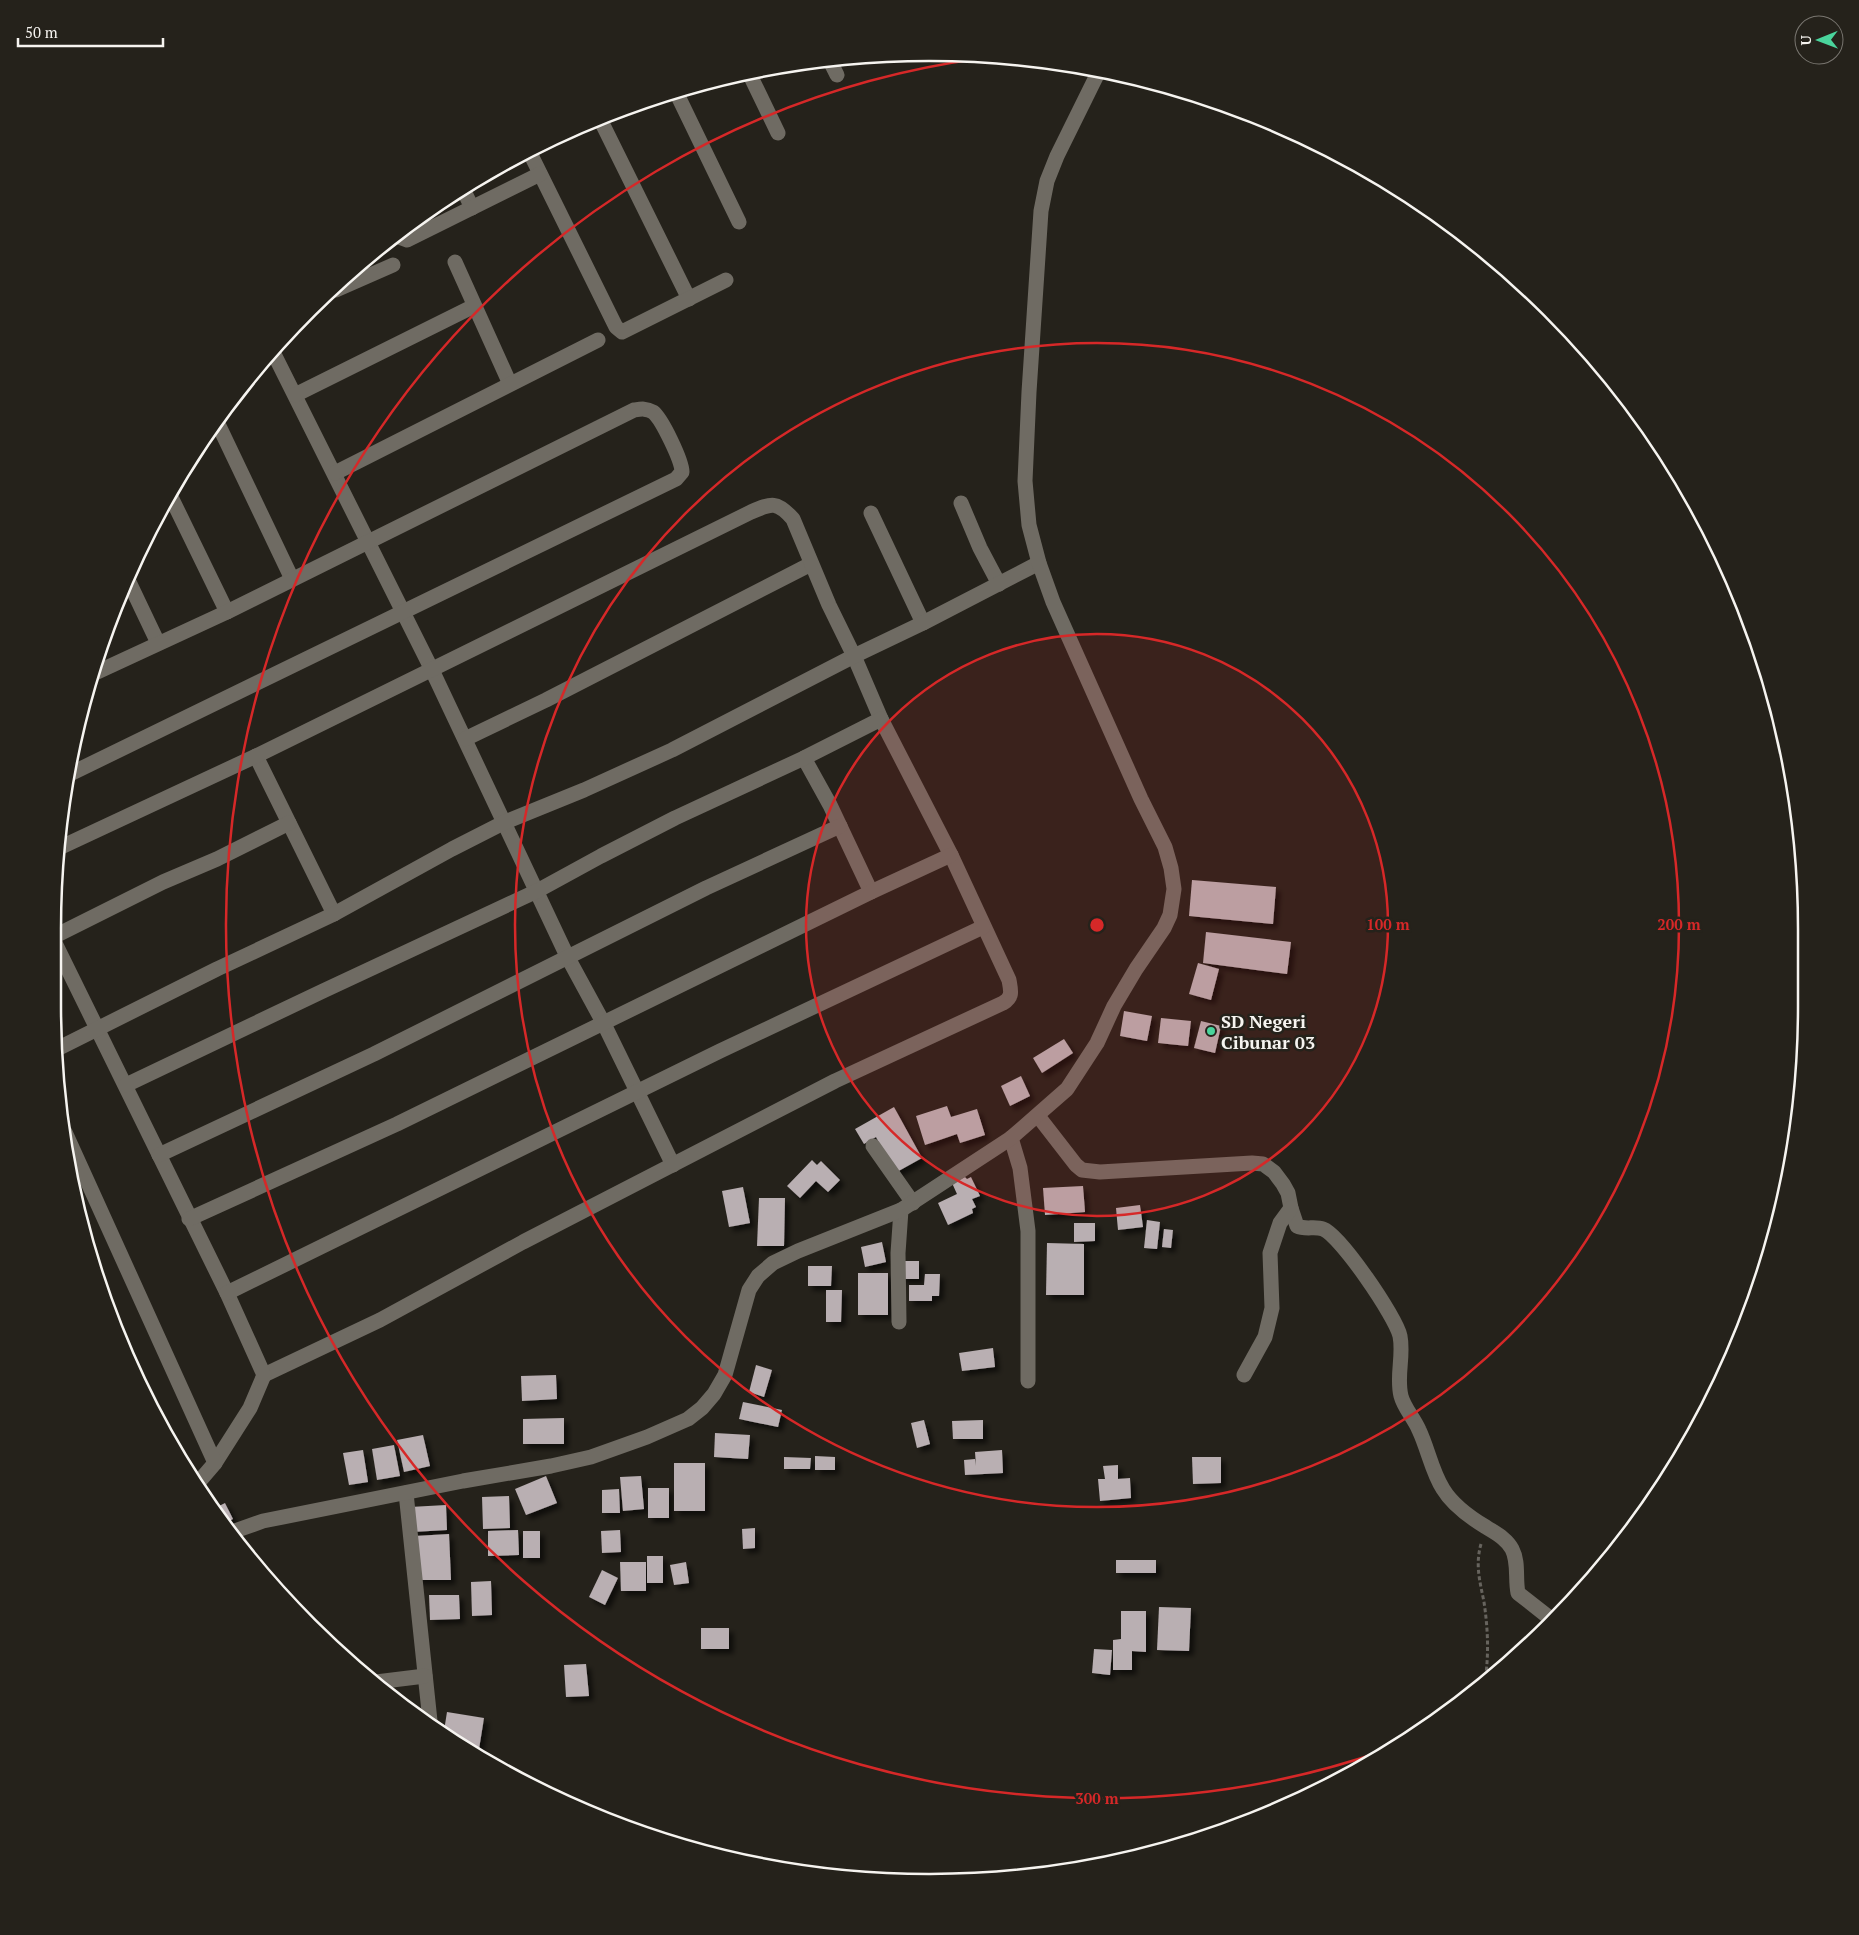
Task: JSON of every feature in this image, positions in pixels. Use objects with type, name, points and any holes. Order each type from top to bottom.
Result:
[{"type":"street","points":[[833,67],[837,75]]},
{"type":"street","points":[[238,1530],[262,1521],[591,1457],[647,1437],[688,1418],[702,1408],[714,1394],[725,1375],[749,1290],[758,1276],[773,1263],[798,1251],[907,1207],[1011,1138],[1038,1116],[1066,1089],[1097,1043],[1114,1006],[1131,976],[1164,928],[1172,908],[1174,889],[1165,847],[1141,799],[1053,602],[1039,563],[1029,525],[1025,481],[1041,210],[1047,181],[1057,156],[1096,77]]},
{"type":"street","points":[[752,80],[778,133]]},
{"type":"street","points":[[679,99],[739,222]]},
{"type":"street","points":[[603,125],[689,299]]},
{"type":"street","points":[[532,158],[616,326],[622,332],[726,280]]},
{"type":"street","points":[[404,239],[407,240],[540,174]]},
{"type":"street","points":[[466,196],[472,208]]},
{"type":"street","points":[[455,262],[510,384]]},
{"type":"street","points":[[350,284],[393,265]]},
{"type":"street","points":[[295,395],[474,306]]},
{"type":"street","points":[[335,473],[598,340]]},
{"type":"street","points":[[276,358],[431,668],[567,956],[604,1024],[673,1165]]},
{"type":"street","points":[[76,771],[402,610],[676,479],[682,472],[681,462],[656,415],[647,409],[634,410],[227,612],[101,670]]},
{"type":"street","points":[[221,429],[292,579]]},
{"type":"street","points":[[961,502],[980,548],[1000,584]]},
{"type":"street","points":[[174,503],[227,612]]},
{"type":"street","points":[[66,845],[256,756],[431,668],[766,505],[777,505],[784,509],[793,519],[811,564],[881,718],[951,855],[1009,980],[1012,992],[1009,999],[835,1081],[523,1242],[380,1320],[264,1375],[250,1408],[215,1463],[202,1478]]},
{"type":"street","points":[[871,513],[924,623]]},
{"type":"street","points":[[62,1046],[216,969],[334,914],[505,822],[584,790],[672,750],[1039,563]]},
{"type":"street","points":[[465,739],[631,658],[811,564]]},
{"type":"street","points":[[131,587],[158,643]]},
{"type":"street","points":[[126,1085],[323,990],[537,892],[675,818],[804,758],[881,718]]},
{"type":"street","points":[[256,756],[334,914]]},
{"type":"street","points":[[804,758],[840,826],[871,892]]},
{"type":"street","points":[[61,933],[163,882],[217,859],[289,823]]},
{"type":"street","points":[[159,1155],[374,1054],[567,956],[706,888],[840,826]]},
{"type":"street","points":[[189,1219],[397,1124],[871,892],[951,855]]},
{"type":"street","points":[[227,1292],[637,1091],[983,927]]},
{"type":"street","points":[[61,955],[126,1085],[189,1219],[227,1292],[264,1375]]},
{"type":"street","points":[[1038,1116],[1082,1170],[1100,1172],[1252,1163],[1263,1164],[1274,1172],[1288,1193],[1298,1226],[1323,1229],[1333,1238],[1364,1274],[1391,1313],[1402,1346],[1399,1380],[1402,1399],[1419,1428],[1442,1488],[1450,1499],[1486,1527],[1497,1533],[1512,1549],[1520,1596],[1546,1616]]},
{"type":"street","points":[[1011,1138],[1020,1168],[1028,1230],[1028,1381]]},
{"type":"street","points":[[873,1146],[907,1207],[898,1253],[899,1322]]},
{"type":"street","points":[[74,1153],[215,1463]]},
{"type":"street","points":[[1244,1375],[1265,1337],[1272,1308],[1270,1253],[1280,1223],[1291,1208]]},
{"type":"street","points":[[406,1493],[429,1714]]},
{"type":"street","points":[[385,1681],[425,1676]]},
{"type":"path","points":[[1486,1527],[1480,1547],[1477,1570],[1484,1602],[1489,1655],[1487,1671]]},
{"type":"building","points":[[1192,880],[1276,887],[1273,924],[1189,916]]},
{"type":"building","points":[[1206,932],[1291,942],[1287,974],[1203,963]]},
{"type":"building","points":[[1198,963],[1219,969],[1211,1000],[1189,994]]},
{"type":"building","points":[[1124,1011],[1152,1016],[1147,1041],[1120,1036]]},
{"type":"building","points":[[1161,1018],[1191,1021],[1188,1046],[1158,1043]]},
{"type":"building","points":[[1201,1021],[1221,1026],[1215,1053],[1194,1048]]},
{"type":"building","points":[[1064,1039],[1073,1053],[1042,1073],[1033,1058]]},
{"type":"building","points":[[1021,1076],[1030,1096],[1010,1106],[1001,1086]]},
{"type":"building","points":[[947,1106],[951,1117],[977,1109],[985,1135],[960,1143],[957,1134],[925,1145],[916,1116]]},
{"type":"building","points":[[894,1107],[922,1158],[895,1173],[876,1137],[864,1144],[855,1129]]},
{"type":"building","points":[[812,1160],[817,1165],[821,1161],[840,1180],[828,1192],[816,1181],[800,1198],[787,1186]]},
{"type":"building","points":[[965,1177],[967,1179],[971,1177],[980,1196],[972,1199],[976,1207],[972,1209],[973,1213],[948,1225],[938,1203],[957,1194],[952,1183]]},
{"type":"building","points":[[1083,1186],[1085,1212],[1045,1215],[1043,1188]]},
{"type":"building","points":[[743,1187],[750,1223],[729,1227],[722,1191]]},
{"type":"building","points":[[759,1198],[785,1198],[784,1246],[757,1246]]},
{"type":"building","points":[[1140,1205],[1143,1227],[1118,1230],[1116,1208]]},
{"type":"building","points":[[1147,1220],[1160,1222],[1157,1249],[1144,1248]]},
{"type":"building","points":[[1074,1223],[1095,1223],[1095,1241],[1074,1242]]},
{"type":"building","points":[[1164,1229],[1173,1230],[1171,1248],[1162,1247]]},
{"type":"building","points":[[882,1242],[886,1262],[865,1267],[861,1247]]},
{"type":"building","points":[[1047,1243],[1084,1244],[1084,1295],[1046,1295]]},
{"type":"building","points":[[902,1261],[919,1261],[919,1279],[901,1279]]},
{"type":"building","points":[[808,1266],[832,1266],[831,1286],[808,1286]]},
{"type":"building","points":[[858,1273],[888,1273],[888,1315],[858,1315]]},
{"type":"building","points":[[925,1274],[940,1274],[939,1296],[932,1296],[932,1301],[909,1301],[909,1285],[924,1285]]},
{"type":"building","points":[[826,1290],[842,1290],[841,1322],[826,1322]]},
{"type":"building","points":[[993,1348],[995,1367],[962,1371],[959,1353]]},
{"type":"building","points":[[756,1365],[772,1370],[764,1397],[749,1392]]},
{"type":"building","points":[[556,1375],[557,1399],[522,1401],[521,1376]]},
{"type":"building","points":[[743,1402],[782,1410],[778,1427],[739,1419]]},
{"type":"building","points":[[564,1418],[564,1444],[523,1444],[523,1419]]},
{"type":"building","points":[[924,1420],[930,1444],[917,1448],[911,1423]]},
{"type":"building","points":[[983,1420],[983,1439],[953,1439],[952,1421]]},
{"type":"building","points":[[715,1433],[750,1435],[748,1459],[714,1457]]},
{"type":"building","points":[[423,1435],[430,1466],[404,1472],[397,1440]]},
{"type":"building","points":[[394,1445],[400,1476],[377,1480],[372,1449]]},
{"type":"building","points":[[363,1450],[368,1482],[349,1485],[343,1453]]},
{"type":"building","points":[[1002,1450],[1003,1473],[965,1475],[964,1460],[975,1459],[976,1466],[975,1452]]},
{"type":"building","points":[[815,1456],[835,1457],[835,1470],[815,1470]]},
{"type":"building","points":[[784,1457],[811,1458],[810,1469],[784,1469]]},
{"type":"building","points":[[1192,1457],[1221,1457],[1221,1483],[1193,1484]]},
{"type":"building","points":[[674,1463],[705,1463],[705,1511],[674,1511]]},
{"type":"building","points":[[1118,1465],[1118,1479],[1130,1478],[1131,1498],[1100,1501],[1098,1479],[1105,1479],[1103,1466]]},
{"type":"building","points":[[546,1476],[557,1503],[526,1515],[515,1489]]},
{"type":"building","points":[[641,1476],[644,1509],[623,1511],[620,1477]]},
{"type":"building","points":[[648,1488],[669,1488],[669,1518],[648,1518]]},
{"type":"building","points":[[619,1489],[620,1513],[602,1513],[602,1490]]},
{"type":"building","points":[[509,1496],[510,1528],[483,1529],[482,1497]]},
{"type":"building","points":[[225,1503],[233,1519],[231,1520],[220,1505]]},
{"type":"building","points":[[446,1505],[447,1530],[412,1532],[410,1507]]},
{"type":"building","points":[[755,1528],[755,1548],[743,1549],[742,1529]]},
{"type":"building","points":[[518,1530],[519,1555],[488,1556],[488,1531]]},
{"type":"building","points":[[620,1530],[621,1552],[602,1553],[601,1531]]},
{"type":"building","points":[[523,1531],[540,1531],[540,1558],[523,1558]]},
{"type":"building","points":[[449,1534],[451,1580],[417,1580],[415,1536]]},
{"type":"building","points":[[647,1556],[663,1556],[663,1583],[647,1583]]},
{"type":"building","points":[[1116,1560],[1156,1560],[1156,1573],[1116,1573]]},
{"type":"building","points":[[620,1562],[646,1562],[646,1591],[621,1591]]},
{"type":"building","points":[[686,1562],[689,1583],[674,1585],[670,1565]]},
{"type":"building","points":[[602,1570],[618,1578],[605,1605],[589,1597]]},
{"type":"building","points":[[491,1581],[492,1615],[472,1616],[471,1582]]},
{"type":"building","points":[[429,1595],[459,1595],[460,1619],[430,1620]]},
{"type":"building","points":[[1159,1607],[1191,1608],[1189,1651],[1157,1650]]},
{"type":"building","points":[[1121,1611],[1146,1611],[1146,1652],[1132,1651],[1132,1670],[1113,1670],[1113,1640],[1121,1639]]},
{"type":"building","points":[[701,1628],[729,1628],[729,1649],[701,1649]]},
{"type":"building","points":[[1094,1649],[1112,1650],[1110,1675],[1092,1673]]},
{"type":"building","points":[[586,1664],[589,1696],[566,1697],[564,1665]]},
{"type":"building","points":[[447,1712],[484,1718],[479,1747],[447,1727],[445,1725]]},
{"type":"place","name":"SD Negeri Cibunar 03","points":[[1211,1031]]}]
